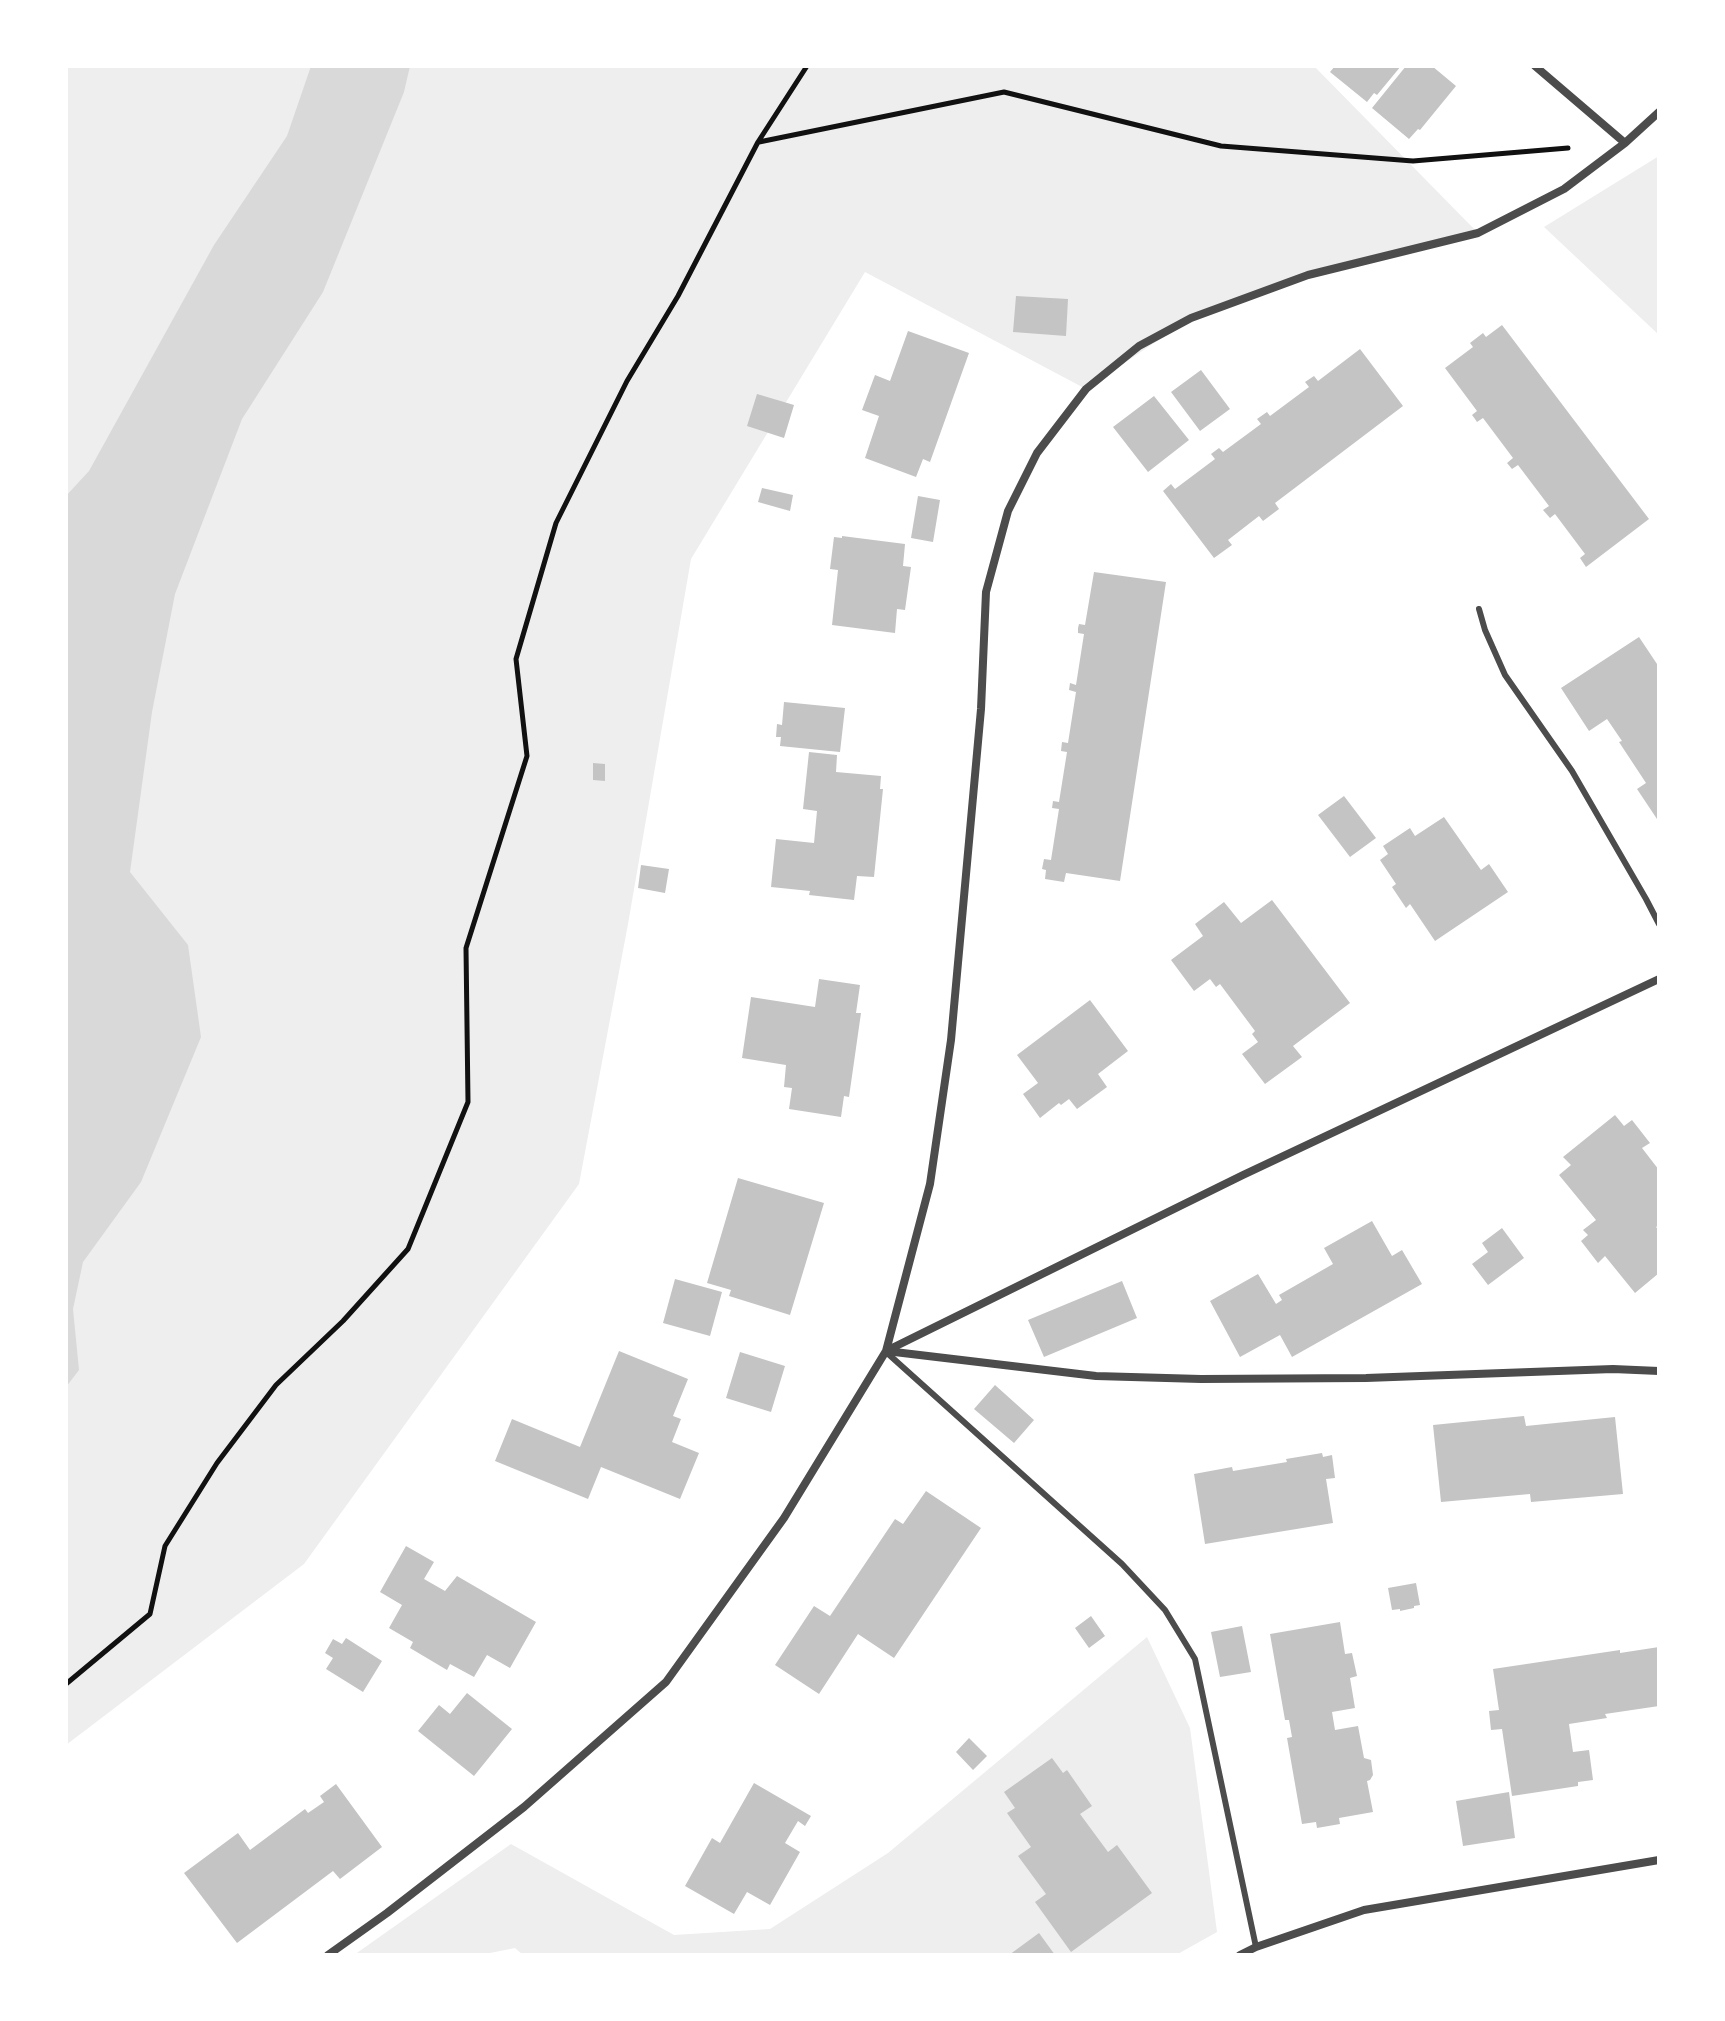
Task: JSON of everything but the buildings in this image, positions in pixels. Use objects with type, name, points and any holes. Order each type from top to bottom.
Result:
[{"type":"street","points":[[1535,66],[1625,143]]},
{"type":"street","points":[[328,1955],[524,1807],[666,1682],[784,1518],[886,1351],[930,1184],[951,1040],[981,709],[986,592],[1008,511],[1037,453],[1086,389],[1139,346],[1191,318],[1308,275],[1478,233],[1564,189],[1625,143],[1659,112]]},
{"type":"street","points":[[886,1351],[1243,1175],[1659,979]]},
{"type":"street","points":[[886,1351],[1096,1376],[1201,1379],[1366,1378],[1613,1369],[1659,1371]]},
{"type":"street","points":[[1240,1955],[1364,1910],[1659,1860]]},
{"type":"lane","points":[[1479,609],[1505,675],[1572,771],[1659,924]]},
{"type":"lane","points":[[886,1351],[1122,1564],[1165,1610],[1195,1659],[1256,1947]]},
{"type":"path","points":[[66,1684],[150,1614],[165,1546],[217,1463],[276,1385],[343,1321],[408,1249],[468,1102],[466,948],[527,756],[516,659],[556,523],[627,381],[678,296],[758,142],[807,66]]},
{"type":"path","points":[[758,142],[1004,92],[1221,146],[1413,161],[1625,143]]},
{"type":"shaded area","points":[[66,66],[1314,66],[1478,233],[1308,275],[1191,318],[1086,389],[865,272],[691,559],[579,1184],[304,1564],[66,1745]]},
{"type":"shaded area","points":[[311,66],[410,66],[404,92],[323,292],[242,419],[175,594],[152,712],[130,872],[188,945],[201,1037],[141,1182],[83,1262],[73,1309],[79,1370],[66,1387],[66,496],[89,471],[214,245],[287,136]]},
{"type":"shaded area","points":[[1659,156],[1659,335],[1544,227]]},
{"type":"shaded area","points":[[1147,1637],[1190,1728],[1217,1932],[1176,1955],[523,1955],[515,1948],[480,1955],[354,1955],[511,1844],[674,1935],[770,1929],[888,1853]]}]
